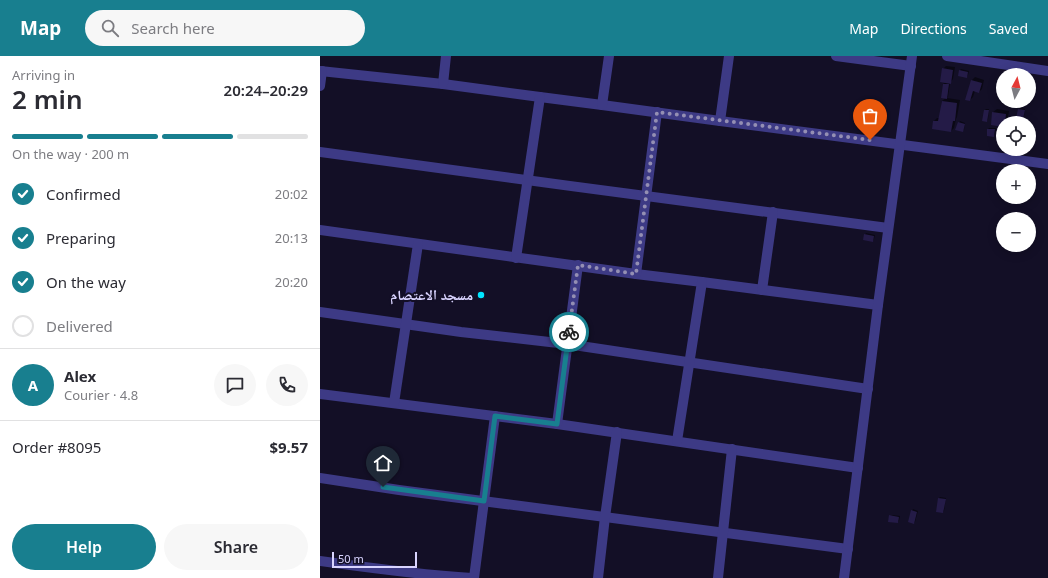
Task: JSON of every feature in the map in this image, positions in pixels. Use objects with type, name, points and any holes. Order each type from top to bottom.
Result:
[{"type":"street","points":[[443,84],[446,56]]},
{"type":"street","points":[[602,105],[609,56]]},
{"type":"street","points":[[720,121],[729,56]]},
{"type":"street","points":[[836,56],[912,61],[888,228],[844,578]]},
{"type":"street","points":[[947,56],[1048,71]]},
{"type":"street","points":[[320,86],[321,71],[443,84],[1048,164]]},
{"type":"street","points":[[516,258],[540,98]]},
{"type":"street","points":[[636,274],[657,112]]},
{"type":"street","points":[[320,152],[888,228]]},
{"type":"street","points":[[762,290],[773,212]]},
{"type":"street","points":[[320,230],[516,258],[878,305]]},
{"type":"street","points":[[394,403],[418,244]]},
{"type":"street","points":[[557,424],[578,265]]},
{"type":"street","points":[[677,441],[702,282]]},
{"type":"street","points":[[320,312],[461,332],[568,344],[868,389]]},
{"type":"street","points":[[320,394],[617,432],[858,468]]},
{"type":"street","points":[[320,561],[369,573],[473,578],[495,416]]},
{"type":"street","points":[[598,578],[617,432]]},
{"type":"street","points":[[718,578],[732,449]]},
{"type":"street","points":[[320,478],[848,549]]},
{"type":"building","points":[[942,68],[953,70],[951,84],[940,82]]},
{"type":"building","points":[[959,70],[968,72],[967,78],[958,76]]},
{"type":"building","points":[[971,80],[982,83],[979,93],[973,91],[970,101],[965,100]]},
{"type":"building","points":[[943,84],[949,84],[947,99],[941,98]]},
{"type":"building","points":[[942,101],[957,103],[955,121],[953,121],[951,132],[932,129],[933,121],[938,121]]},
{"type":"building","points":[[1018,109],[1025,110],[1024,116],[1016,116]]},
{"type":"building","points":[[984,110],[989,110],[987,122],[982,121]]},
{"type":"building","points":[[992,112],[1006,114],[1006,116],[996,116],[996,126],[991,125]]},
{"type":"building","points":[[958,122],[965,124],[963,132],[955,130]]},
{"type":"building","points":[[987,129],[995,129],[994,137],[987,136]]},
{"type":"building","points":[[864,234],[874,236],[873,242],[863,240]]},
{"type":"building","points":[[938,498],[946,499],[943,513],[936,512]]},
{"type":"building","points":[[911,510],[917,512],[914,524],[908,522]]},
{"type":"building","points":[[889,515],[899,517],[898,523],[888,522]]},
{"type":"way so far","points":[[569,332],[578,265],[636,274],[657,112],[870,140]]},
{"type":"place","name":"مسجد الاعتصام","points":[[481,295]]},
{"type":"route","points":[[383,487],[484,501],[495,416],[557,424],[569,332]]}]
